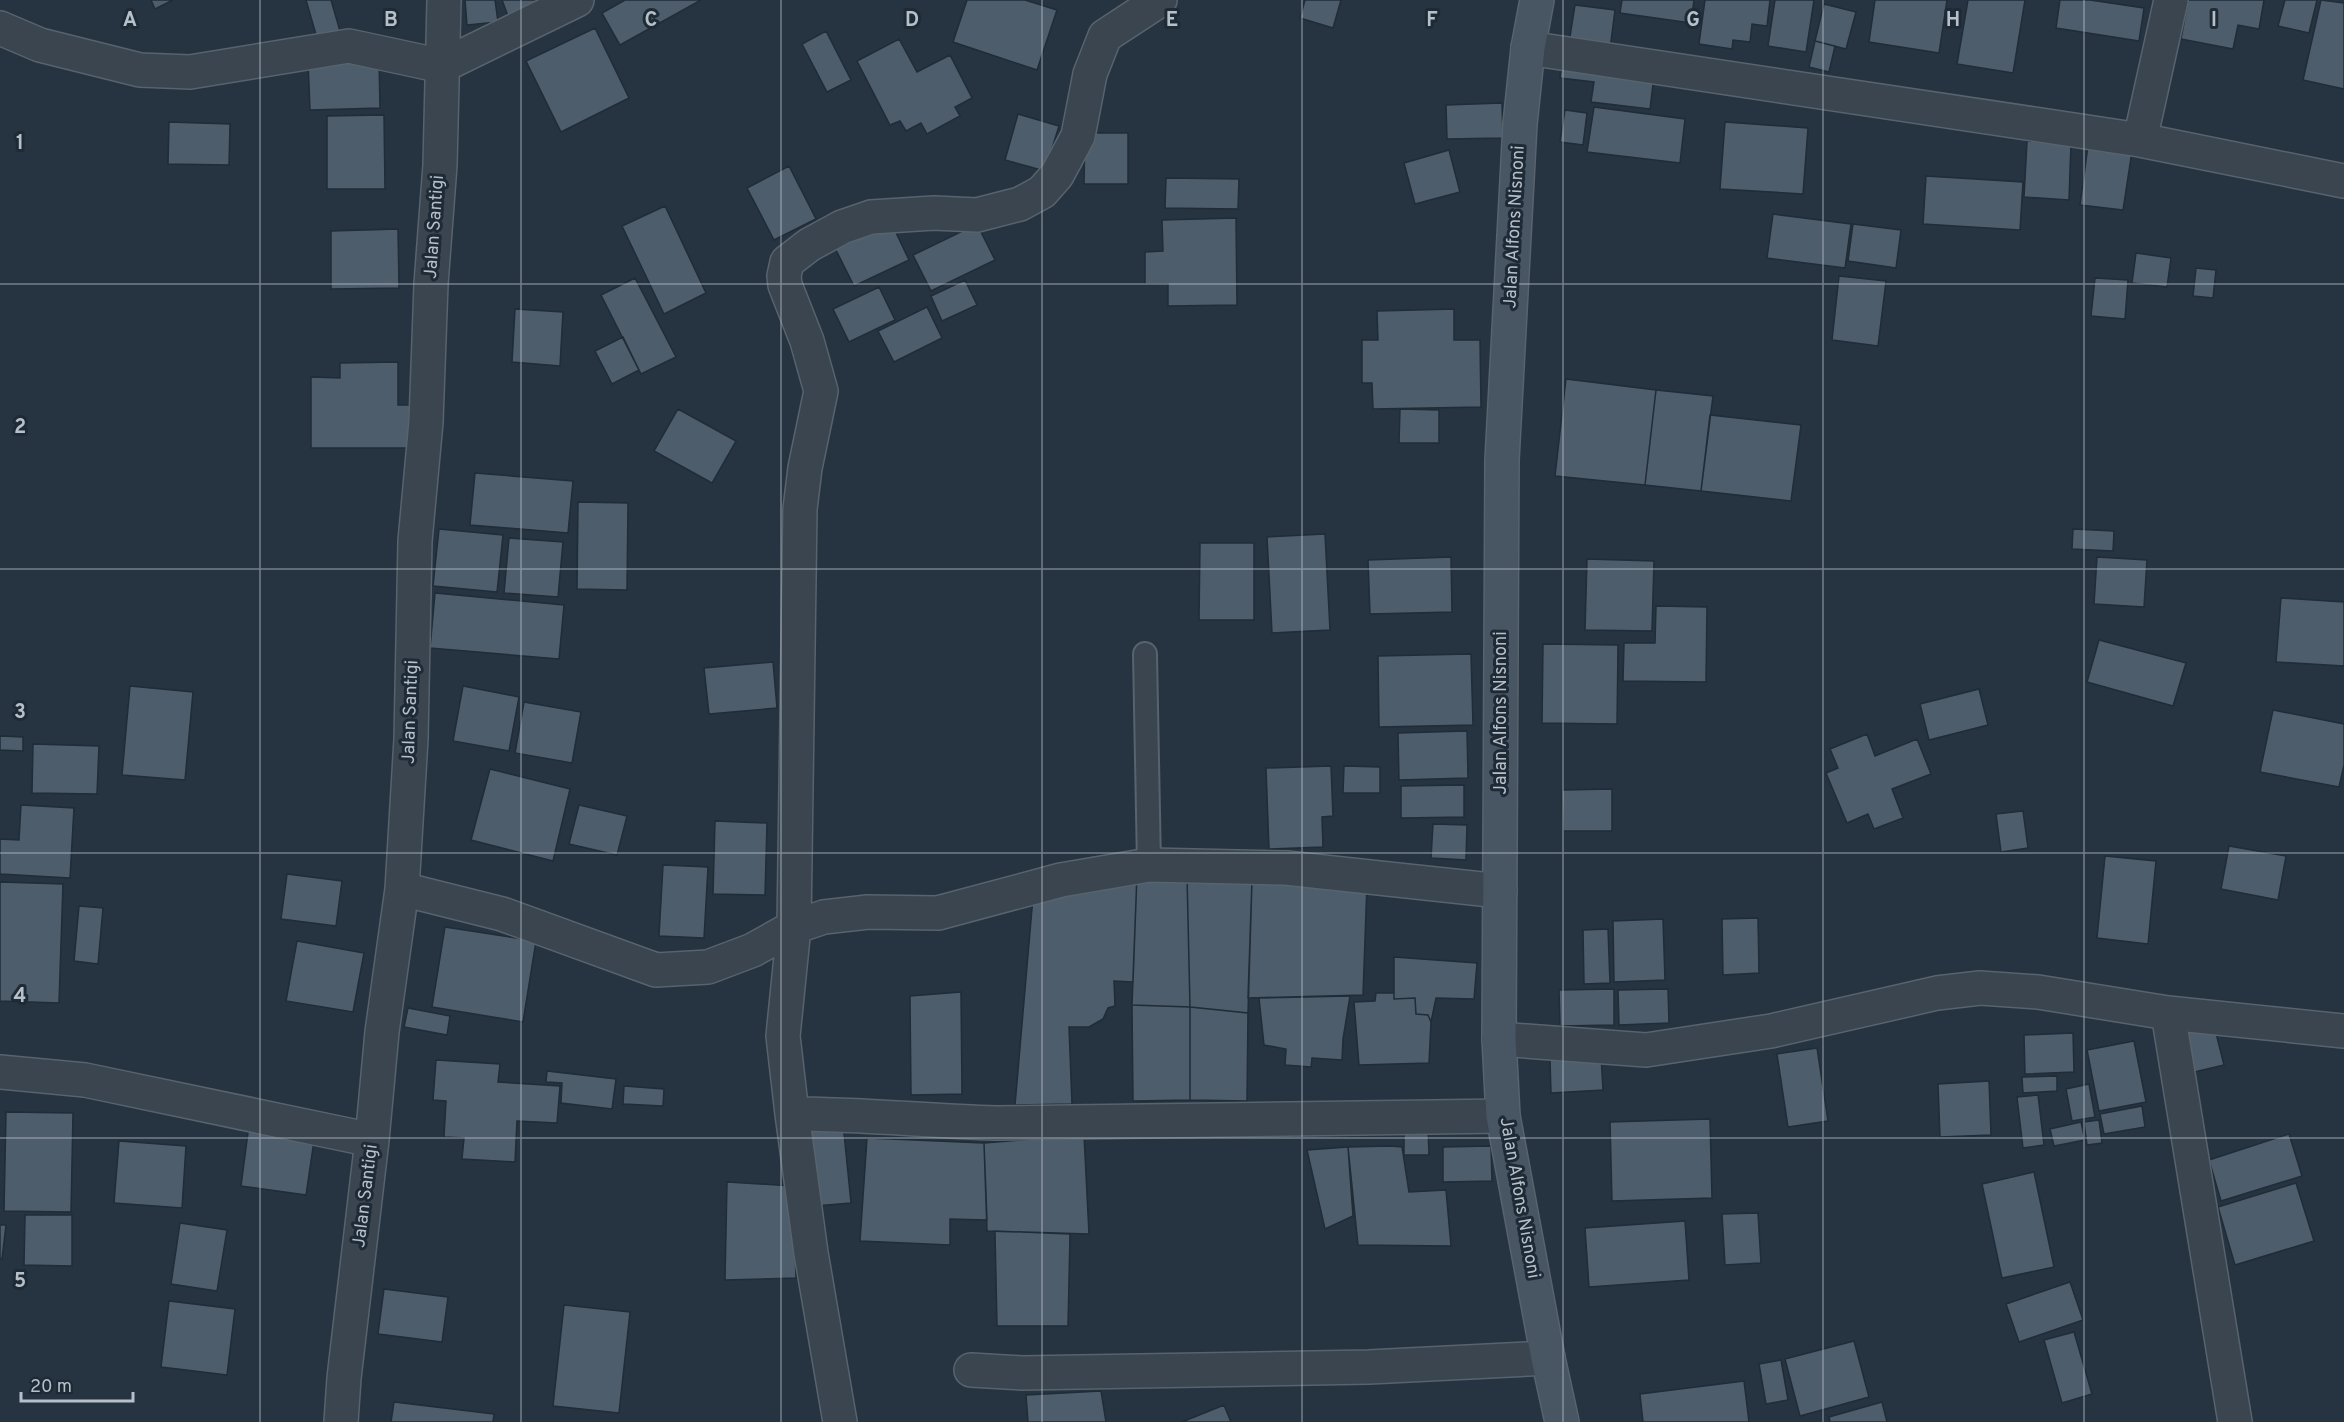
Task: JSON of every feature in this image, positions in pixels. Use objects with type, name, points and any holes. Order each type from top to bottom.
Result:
[{"type":"main road","name":"Jalan Alfons Nisnoni","points":[[1537,0],[1528,48],[1520,124],[1502,459],[1499,1039],[1503,1116],[1562,1422]]},
{"type":"street","name":"Jalan Santigi","points":[[341,1422],[382,1032],[402,889],[411,739],[415,541],[426,422],[431,284],[440,165],[444,0]]},
{"type":"street","points":[[0,28],[40,45],[140,70],[190,72],[349,46],[442,66],[577,0]]},
{"type":"street","points":[[840,1422],[811,1253],[783,1036],[794,927],[800,509],[805,468],[822,391],[807,341],[785,285],[787,262],[809,245],[842,227],[871,218],[934,213],[977,215],[1020,204],[1042,192],[1057,175],[1078,136],[1090,74],[1106,36],[1160,0]]},
{"type":"street","points":[[2140,140],[2171,0]]},
{"type":"street","points":[[1528,48],[2140,140],[2344,181]]},
{"type":"street","points":[[402,889],[502,914],[656,970],[708,968],[753,950],[794,927],[824,917],[868,912],[938,913],[1061,880],[1149,865],[1286,868],[1500,891]]},
{"type":"street","points":[[1499,1039],[1646,1050],[1771,1031],[1937,993],[1980,988],[2038,992],[2168,1013],[2344,1031]]},
{"type":"street","points":[[2168,1013],[2235,1422]]},
{"type":"street","points":[[0,1072],[85,1080],[372,1140]]},
{"type":"street","points":[[792,1114],[839,1114],[996,1123],[1503,1116]]},
{"type":"street","points":[[971,1370],[1022,1373],[1357,1368],[1548,1358]]},
{"type":"lane","points":[[1145,654],[1149,865]]},
{"type":"building","points":[[151,0],[173,0],[155,9]]},
{"type":"building","points":[[306,0],[331,0],[340,31],[317,38]]},
{"type":"building","points":[[465,0],[495,0],[498,22],[467,25]]},
{"type":"building","points":[[502,0],[555,0],[508,16]]},
{"type":"building","points":[[625,0],[701,0],[620,45],[602,13]]},
{"type":"building","points":[[967,0],[1025,0],[1057,10],[1037,70],[953,42]]},
{"type":"building","points":[[1305,0],[1341,0],[1333,28],[1300,18]]},
{"type":"building","points":[[1622,0],[1694,0],[1691,23],[1620,13]]},
{"type":"building","points":[[1705,0],[1770,0],[1767,26],[1752,24],[1750,42],[1733,40],[1732,49],[1699,44]]},
{"type":"building","points":[[1775,0],[1814,0],[1806,52],[1768,46]]},
{"type":"building","points":[[1875,0],[1947,0],[1939,53],[1869,42]]},
{"type":"building","points":[[1968,0],[2025,0],[2013,73],[1957,64]]},
{"type":"building","points":[[2060,0],[2090,0],[2144,8],[2139,41],[2056,28]]},
{"type":"building","points":[[2188,0],[2264,0],[2259,29],[2238,25],[2233,49],[2181,39]]},
{"type":"building","points":[[2285,0],[2317,0],[2309,33],[2278,26]]},
{"type":"building","points":[[2321,0],[2344,3],[2344,89],[2303,80]]},
{"type":"building","points":[[1824,4],[1856,12],[1846,49],[1815,41]]},
{"type":"building","points":[[1575,5],[1615,10],[1610,49],[1569,43]]},
{"type":"building","points":[[595,28],[629,98],[561,132],[526,61]]},
{"type":"building","points":[[826,31],[851,80],[827,92],[802,44]]},
{"type":"building","points":[[899,39],[917,72],[950,55],[972,98],[955,107],[960,116],[927,134],[921,123],[906,131],[900,121],[890,125],[857,61]]},
{"type":"building","points":[[1815,41],[1835,46],[1829,72],[1809,67]]},
{"type":"building","points":[[379,59],[380,108],[310,110],[308,61]]},
{"type":"building","points":[[1562,63],[1654,76],[1650,109],[1591,102],[1594,82],[1560,78]]},
{"type":"building","points":[[1502,103],[1503,138],[1447,139],[1446,105]]},
{"type":"building","points":[[1594,107],[1685,119],[1680,163],[1587,152]]},
{"type":"building","points":[[1565,110],[1587,113],[1583,145],[1560,142]]},
{"type":"building","points":[[1018,114],[1059,126],[1045,171],[1005,160]]},
{"type":"building","points":[[384,115],[385,189],[327,189],[327,116]]},
{"type":"building","points":[[169,122],[230,124],[229,165],[168,164]]},
{"type":"building","points":[[1725,122],[1808,128],[1803,194],[1720,189]]},
{"type":"building","points":[[1085,133],[1128,133],[1128,184],[1084,184]]},
{"type":"building","points":[[2027,141],[2071,143],[2069,200],[2024,197]]},
{"type":"building","points":[[2088,146],[2132,151],[2123,210],[2080,205]]},
{"type":"building","points":[[1449,150],[1460,192],[1415,204],[1404,163]]},
{"type":"building","points":[[789,166],[816,219],[774,240],[747,188]]},
{"type":"building","points":[[1926,176],[2023,182],[2020,230],[1923,224]]},
{"type":"building","points":[[1166,178],[1239,179],[1238,209],[1165,208]]},
{"type":"building","points":[[665,206],[706,293],[664,314],[622,226]]},
{"type":"building","points":[[1773,214],[1851,224],[1845,268],[1767,258]]},
{"type":"building","points":[[1236,218],[1237,305],[1168,306],[1168,284],[1145,284],[1145,252],[1163,251],[1162,220]]},
{"type":"building","points":[[890,220],[909,260],[854,286],[834,246]]},
{"type":"building","points":[[977,224],[995,260],[931,291],[913,255]]},
{"type":"building","points":[[1853,224],[1901,230],[1896,268],[1848,261]]},
{"type":"building","points":[[398,229],[399,288],[331,289],[331,231]]},
{"type":"building","points":[[2136,253],[2171,258],[2167,287],[2132,283]]},
{"type":"building","points":[[2196,268],[2216,270],[2213,298],[2193,296]]},
{"type":"building","points":[[1839,276],[1886,281],[1878,346],[1832,340]]},
{"type":"building","points":[[635,278],[676,357],[641,374],[601,295]]},
{"type":"building","points":[[2095,278],[2128,280],[2125,319],[2091,316]]},
{"type":"building","points":[[965,280],[977,305],[942,321],[931,296]]},
{"type":"building","points":[[879,287],[895,320],[849,342],[833,309]]},
{"type":"building","points":[[927,307],[942,338],[894,362],[878,331]]},
{"type":"building","points":[[515,309],[563,312],[560,366],[512,362]]},
{"type":"building","points":[[1454,309],[1454,340],[1480,340],[1481,407],[1373,409],[1372,383],[1362,383],[1362,340],[1378,340],[1377,311]]},
{"type":"building","points":[[623,337],[639,370],[612,384],[595,351]]},
{"type":"building","points":[[398,362],[398,405],[411,405],[411,448],[311,448],[311,377],[340,378],[340,363]]},
{"type":"building","points":[[1566,379],[1656,390],[1645,485],[1555,476]]},
{"type":"building","points":[[1656,390],[1713,396],[1701,491],[1645,485]]},
{"type":"building","points":[[678,409],[736,441],[712,483],[654,451]]},
{"type":"building","points":[[1400,409],[1439,410],[1439,443],[1399,443]]},
{"type":"building","points":[[1710,415],[1801,425],[1791,501],[1701,491]]},
{"type":"building","points":[[475,473],[573,481],[568,533],[470,525]]},
{"type":"building","points":[[578,502],[628,503],[627,590],[577,589]]},
{"type":"building","points":[[439,529],[503,535],[497,592],[433,586]]},
{"type":"building","points":[[2073,529],[2114,531],[2113,551],[2072,549]]},
{"type":"building","points":[[1325,534],[1330,630],[1272,633],[1267,537]]},
{"type":"building","points":[[509,538],[563,542],[558,597],[504,593]]},
{"type":"building","points":[[1200,543],[1254,543],[1254,620],[1199,620]]},
{"type":"building","points":[[1451,557],[1452,612],[1370,614],[1368,560]]},
{"type":"building","points":[[2097,557],[2147,560],[2144,607],[2094,604]]},
{"type":"building","points":[[1587,559],[1654,561],[1652,631],[1585,630]]},
{"type":"building","points":[[435,593],[564,605],[559,659],[430,648]]},
{"type":"building","points":[[2281,598],[2344,602],[2344,666],[2276,662]]},
{"type":"building","points":[[1656,606],[1707,607],[1706,682],[1623,681],[1624,643],[1655,643]]},
{"type":"building","points":[[2099,640],[2186,663],[2173,706],[2087,682]]},
{"type":"building","points":[[1543,644],[1618,645],[1617,724],[1542,723]]},
{"type":"building","points":[[1471,654],[1473,725],[1379,727],[1378,656]]},
{"type":"building","points":[[773,662],[777,708],[709,714],[704,668]]},
{"type":"building","points":[[130,686],[193,692],[185,780],[122,775]]},
{"type":"building","points":[[463,686],[519,697],[509,751],[453,741]]},
{"type":"building","points":[[1979,689],[1988,725],[1929,740],[1920,704]]},
{"type":"building","points":[[524,702],[581,712],[572,763],[515,753]]},
{"type":"building","points":[[2273,710],[2344,724],[2344,765],[2339,787],[2260,772]]},
{"type":"building","points":[[1467,731],[1468,778],[1399,780],[1398,733]]},
{"type":"building","points":[[1867,734],[1875,756],[1917,739],[1931,774],[1892,789],[1903,818],[1874,829],[1868,814],[1847,823],[1826,773],[1838,768],[1830,749]]},
{"type":"building","points":[[0,736],[23,737],[23,751],[0,750]]},
{"type":"building","points":[[33,744],[99,746],[97,794],[32,793]]},
{"type":"building","points":[[1331,766],[1333,816],[1322,817],[1323,847],[1269,849],[1266,768]]},
{"type":"building","points":[[1344,766],[1380,767],[1380,793],[1343,793]]},
{"type":"building","points":[[490,769],[570,789],[553,861],[471,840]]},
{"type":"building","points":[[1464,785],[1464,817],[1401,818],[1401,786]]},
{"type":"building","points":[[1612,789],[1612,831],[1563,831],[1562,790]]},
{"type":"building","points":[[21,805],[74,808],[70,878],[0,874],[0,839],[19,840]]},
{"type":"building","points":[[579,805],[627,816],[617,855],[569,844]]},
{"type":"building","points":[[2023,811],[2028,848],[2001,852],[1996,814]]},
{"type":"building","points":[[715,821],[767,823],[765,895],[713,894]]},
{"type":"building","points":[[1433,824],[1467,825],[1466,860],[1431,858]]},
{"type":"building","points":[[2229,846],[2286,856],[2278,900],[2221,889]]},
{"type":"building","points":[[2105,856],[2156,861],[2148,944],[2097,938]]},
{"type":"building","points":[[663,865],[708,867],[704,938],[659,936]]},
{"type":"building","points":[[287,874],[342,881],[336,926],[281,919]]},
{"type":"building","points":[[1137,874],[1187,875],[1190,1007],[1132,1005]]},
{"type":"building","points":[[1137,874],[1133,982],[1114,981],[1115,1006],[1108,1008],[1103,1019],[1089,1027],[1069,1027],[1072,1104],[1015,1105],[1033,897]]},
{"type":"building","points":[[1187,875],[1252,880],[1248,1013],[1190,1007]]},
{"type":"building","points":[[1252,880],[1367,884],[1363,995],[1248,998]]},
{"type":"building","points":[[0,882],[63,884],[59,1003],[0,1001]]},
{"type":"building","points":[[79,906],[103,908],[98,964],[74,961]]},
{"type":"building","points":[[1758,918],[1759,973],[1723,975],[1722,919]]},
{"type":"building","points":[[1663,919],[1665,980],[1614,982],[1613,921]]},
{"type":"building","points":[[445,927],[536,941],[523,1022],[432,1007]]},
{"type":"building","points":[[1608,929],[1610,983],[1584,984],[1583,930]]},
{"type":"building","points":[[297,941],[364,953],[353,1012],[286,1001]]},
{"type":"building","points":[[1394,957],[1477,963],[1474,999],[1436,998],[1431,1022],[1428,1015],[1416,1014],[1415,998],[1394,999]]},
{"type":"building","points":[[1614,989],[1614,1025],[1560,1026],[1559,990]]},
{"type":"building","points":[[1668,989],[1669,1023],[1619,1025],[1618,990]]},
{"type":"building","points":[[961,992],[962,1094],[911,1095],[910,996]]},
{"type":"building","points":[[1376,993],[1394,993],[1394,999],[1415,998],[1416,1014],[1428,1015],[1431,1022],[1429,1063],[1359,1065],[1354,1002],[1375,1001]]},
{"type":"building","points":[[1350,996],[1342,1060],[1312,1058],[1311,1067],[1285,1065],[1286,1049],[1264,1045],[1259,998]]},
{"type":"building","points":[[1132,1005],[1190,1007],[1190,1100],[1133,1101]]},
{"type":"building","points":[[1190,1007],[1248,1013],[1247,1101],[1190,1100]]},
{"type":"building","points":[[408,1008],[450,1016],[447,1035],[404,1027]]},
{"type":"building","points":[[2214,1025],[2224,1065],[2186,1074],[2176,1033]]},
{"type":"building","points":[[2073,1033],[2074,1072],[2025,1074],[2024,1035]]},
{"type":"building","points":[[2134,1041],[2146,1102],[2099,1111],[2087,1050]]},
{"type":"building","points":[[1817,1048],[1828,1121],[1788,1127],[1777,1054]]},
{"type":"building","points":[[1601,1055],[1603,1090],[1551,1093],[1550,1059]]},
{"type":"building","points":[[436,1060],[500,1064],[498,1082],[560,1086],[557,1123],[517,1121],[515,1162],[462,1159],[464,1138],[444,1137],[446,1101],[433,1100]]},
{"type":"building","points":[[547,1071],[616,1079],[612,1109],[561,1103],[562,1083],[546,1082]]},
{"type":"building","points":[[2057,1076],[2057,1091],[2023,1093],[2022,1077]]},
{"type":"building","points":[[1989,1081],[1991,1135],[1940,1137],[1938,1084]]},
{"type":"building","points":[[2089,1084],[2095,1117],[2072,1121],[2066,1089]]},
{"type":"building","points":[[624,1086],[664,1089],[663,1106],[623,1104]]},
{"type":"building","points":[[2038,1095],[2044,1145],[2023,1148],[2017,1097]]},
{"type":"building","points":[[2142,1106],[2145,1127],[2104,1134],[2100,1114]]},
{"type":"building","points":[[6,1112],[73,1113],[71,1212],[4,1211]]},
{"type":"building","points":[[1710,1119],[1712,1198],[1612,1201],[1610,1122]]},
{"type":"building","points":[[2099,1120],[2102,1143],[2087,1145],[2084,1122]]},
{"type":"building","points":[[2081,1122],[2085,1140],[2054,1146],[2050,1129]]},
{"type":"building","points":[[843,1123],[851,1203],[815,1206],[806,1125]]},
{"type":"building","points":[[249,1125],[315,1134],[306,1195],[241,1186]]},
{"type":"building","points":[[1428,1128],[1429,1155],[1404,1155],[1404,1129]]},
{"type":"building","points":[[2289,1134],[2302,1176],[2221,1201],[2209,1160]]},
{"type":"building","points":[[1084,1135],[1089,1234],[987,1231],[984,1143]]},
{"type":"building","points":[[867,1138],[984,1143],[987,1220],[950,1219],[950,1245],[860,1241]]},
{"type":"building","points":[[119,1141],[186,1146],[182,1208],[114,1203]]},
{"type":"building","points":[[1491,1146],[1492,1181],[1443,1182],[1443,1147]]},
{"type":"building","points":[[1348,1147],[1402,1147],[1409,1192],[1446,1190],[1451,1246],[1358,1245]]},
{"type":"building","points":[[1348,1147],[1353,1216],[1325,1229],[1307,1150]]},
{"type":"building","points":[[2034,1172],[2054,1267],[2002,1278],[1982,1184]]},
{"type":"building","points":[[727,1182],[793,1186],[796,1278],[725,1280]]},
{"type":"building","points":[[2296,1183],[2314,1241],[2235,1265],[2218,1207]]},
{"type":"building","points":[[1758,1213],[1761,1263],[1725,1265],[1722,1214]]},
{"type":"building","points":[[25,1215],[72,1215],[72,1266],[24,1265]]},
{"type":"building","points":[[1685,1221],[1689,1280],[1589,1287],[1585,1228]]},
{"type":"building","points":[[180,1223],[227,1230],[217,1291],[171,1284]]},
{"type":"building","points":[[0,1225],[6,1225],[2,1259],[0,1259]]},
{"type":"building","points":[[995,1231],[1070,1234],[1068,1326],[997,1326]]},
{"type":"building","points":[[2070,1282],[2083,1320],[2019,1342],[2006,1304]]},
{"type":"building","points":[[384,1289],[448,1297],[442,1342],[378,1334]]},
{"type":"building","points":[[169,1301],[235,1309],[227,1375],[161,1367]]},
{"type":"building","points":[[564,1305],[630,1312],[619,1413],[553,1406]]},
{"type":"building","points":[[2074,1332],[2092,1394],[2062,1403],[2044,1340]]},
{"type":"building","points":[[1854,1341],[1869,1397],[1800,1416],[1785,1359]]},
{"type":"building","points":[[1781,1360],[1788,1400],[1766,1404],[1759,1364]]},
{"type":"building","points":[[1744,1381],[1749,1422],[1643,1422],[1640,1394]]},
{"type":"building","points":[[1101,1391],[1106,1422],[1028,1422],[1026,1395]]},
{"type":"building","points":[[394,1402],[494,1414],[493,1422],[391,1422]]},
{"type":"building","points":[[1882,1402],[1887,1422],[1830,1422],[1829,1417]]},
{"type":"building","points":[[1224,1405],[1231,1422],[1182,1422]]}]
